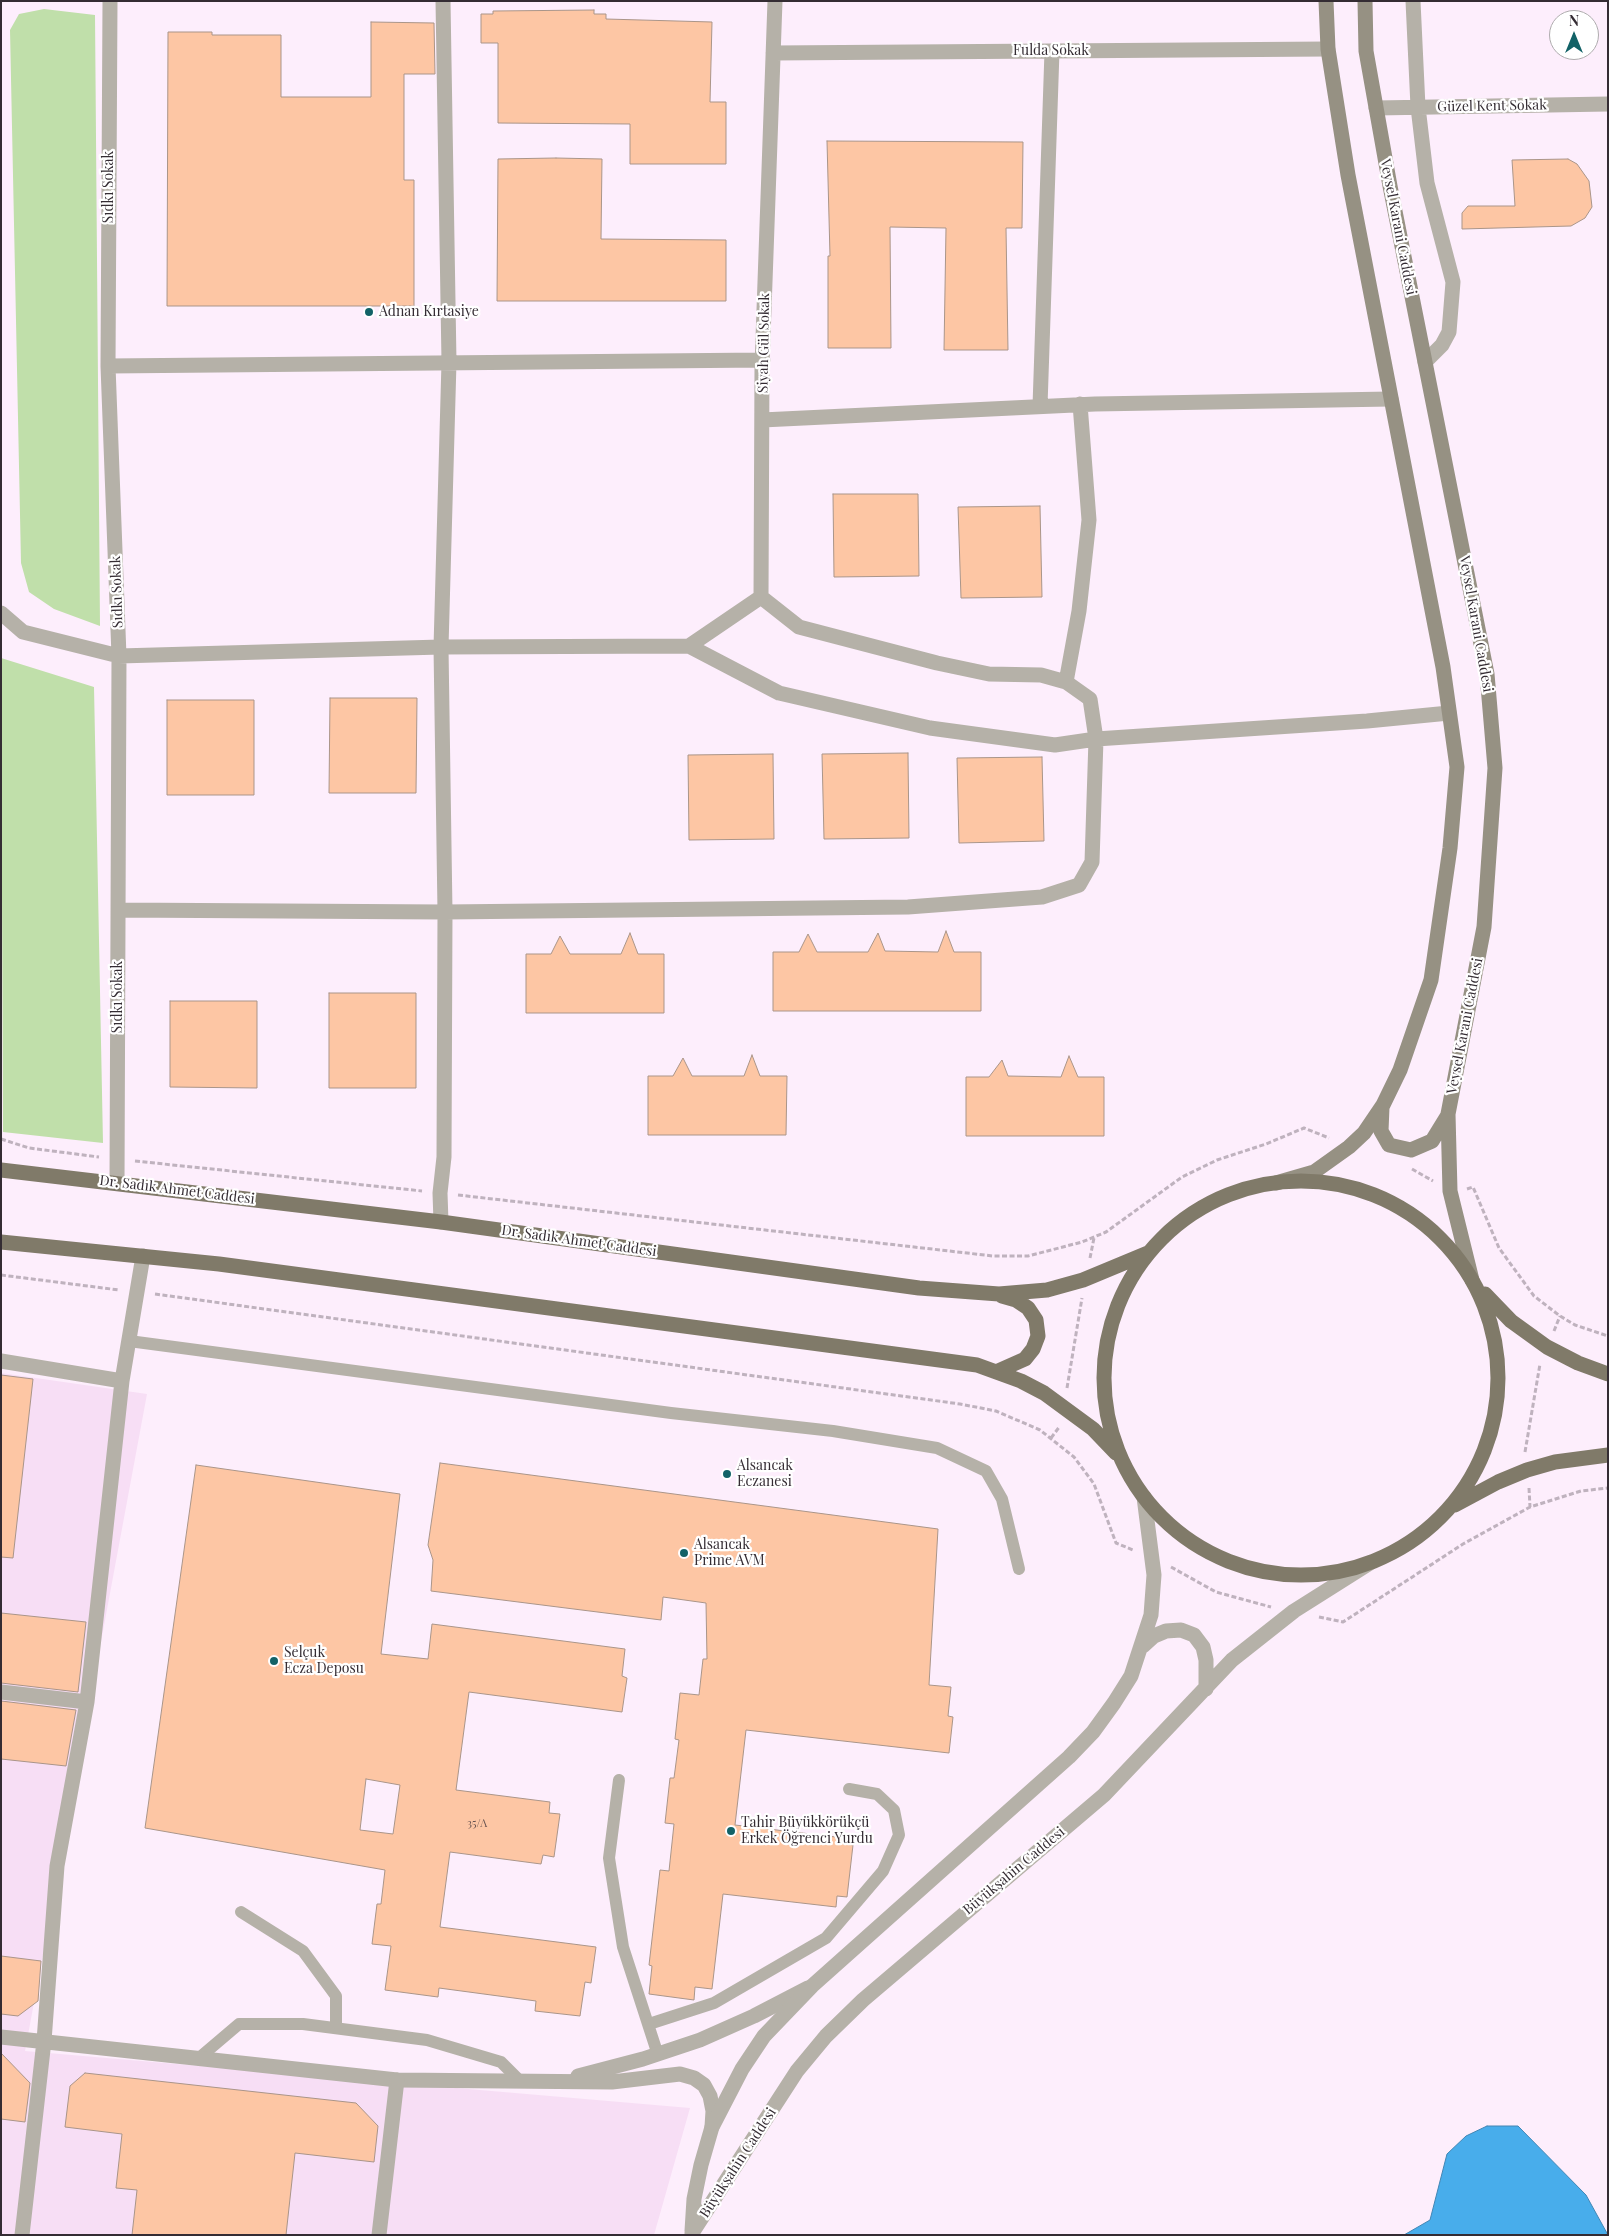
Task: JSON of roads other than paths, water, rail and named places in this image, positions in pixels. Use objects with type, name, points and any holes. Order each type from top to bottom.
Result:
[{"type":"main road","points":[[1276,1183],[1334,1184],[1362,1191],[1406,1211],[1436,1235],[1450,1248],[1481,1296],[1493,1332],[1498,1370],[1493,1427],[1480,1462],[1460,1495],[1448,1510],[1412,1541],[1370,1563],[1343,1570],[1308,1575],[1287,1574],[1246,1567],[1226,1560],[1189,1540],[1157,1513],[1144,1497],[1121,1459],[1111,1432],[1106,1403],[1106,1352],[1119,1302],[1133,1276],[1150,1252],[1180,1223],[1216,1201],[1242,1191],[1314,1172],[1364,1133],[1382,1105],[1400,1070],[1431,980],[1450,848],[1457,767],[1441,657],[1348,175],[1328,49],[1326,1]]},
{"type":"main road","name":"Veysel Karani Caddesi","points":[[1365,1],[1366,51],[1376,108],[1487,674],[1495,768],[1484,927],[1448,1114],[1450,1191],[1472,1280]]},
{"type":"main road","points":[[1382,1105],[1381,1130],[1389,1145],[1411,1150],[1432,1141],[1448,1114]]},
{"type":"main road","name":"Dr. Sadık Ahmet Caddesi","points":[[1,1170],[442,1222],[919,1288],[999,1294],[1047,1290],[1086,1280],[1150,1252]]},
{"type":"main road","points":[[1,1242],[249,1268],[938,1358],[998,1371],[1044,1393],[1064,1405],[1093,1429],[1121,1459]]},
{"type":"main road","points":[[1472,1280],[1510,1321],[1547,1347],[1578,1363],[1608,1374]]},
{"type":"main road","points":[[998,1371],[1024,1359],[1033,1349],[1038,1336],[1036,1320],[1028,1308],[1016,1300],[999,1294]]},
{"type":"main road","points":[[1448,1510],[1498,1482],[1527,1470],[1555,1462],[1608,1455]]},
{"type":"street","name":"Sıdkı Sokak","points":[[110,1],[108,366],[120,656],[117,1183]]},
{"type":"street","points":[[442,1222],[440,1193],[444,1157],[445,912],[441,647],[449,362],[443,1]]},
{"type":"street","name":"Siyah Gül Sokak","points":[[761,596],[762,360],[775,1]]},
{"type":"street","points":[[1413,1],[1418,107],[1428,183],[1453,282],[1449,332],[1442,345],[1425,362]]},
{"type":"street","name":"Fulda Sokak","points":[[773,53],[1328,49]]},
{"type":"street","points":[[1040,406],[1052,51]]},
{"type":"street","name":"Güzel Kent Sokak","points":[[1376,108],[1608,104]]},
{"type":"street","points":[[108,366],[762,360]]},
{"type":"street","points":[[762,420],[1080,404],[1391,399]]},
{"type":"street","points":[[1066,682],[1079,612],[1088,520],[1080,404]]},
{"type":"street","points":[[118,910],[445,912],[908,907],[1042,897],[1079,885],[1092,862],[1096,739],[1090,699],[1066,682],[1041,675],[989,674],[937,663],[799,627],[761,596],[689,646]]},
{"type":"street","points":[[1,613],[23,632],[120,656],[441,647],[689,646],[779,693],[930,728],[1055,745],[1096,739],[1367,721],[1449,713]]},
{"type":"street","points":[[22,2235],[44,2041],[57,1866],[87,1702],[122,1381],[143,1256]]},
{"type":"street","points":[[1,1361],[122,1381]]},
{"type":"street","name":"Büyükşahin Caddesi","points":[[692,2234],[694,2199],[712,2127],[742,2069],[764,2036],[812,1986],[1069,1757],[1093,1732],[1131,1676],[1143,1646],[1151,1615],[1153,1559],[1144,1497]]},
{"type":"street","name":"Büyükşahin Caddesi","points":[[692,2234],[797,2071],[826,2036],[863,2000],[1104,1795],[1232,1660],[1294,1611],[1370,1563]]},
{"type":"street","points":[[1143,1646],[1154,1636],[1166,1631],[1181,1630],[1194,1635],[1203,1647],[1206,1660],[1206,1689]]},
{"type":"street","points":[[1,1692],[87,1702]]},
{"type":"street","points":[[559,2080],[658,2055],[726,2029],[812,1986]]},
{"type":"street","points":[[1,2037],[397,2080],[559,2080],[612,2082],[680,2074],[694,2078],[704,2084],[710,2096],[713,2111],[712,2127]]},
{"type":"street","points":[[379,2235],[397,2080]]},
{"type":"lane","points":[[129,1340],[671,1413],[833,1431],[938,1448],[986,1471],[1002,1499],[1019,1569]]},
{"type":"lane","points":[[619,1780],[610,1858],[623,1947],[658,2055]]},
{"type":"lane","points":[[649,2024],[714,2003],[826,1938],[883,1871],[899,1835],[894,1810],[877,1794],[849,1789]]},
{"type":"lane","points":[[241,1912],[302,1951],[336,1996],[336,2028]]},
{"type":"lane","points":[[199,2058],[239,2024],[303,2024],[427,2040],[500,2062],[519,2080]]},
{"type":"water","points":[[1487,2126],[1518,2126],[1586,2195],[1608,2235],[1404,2235],[1430,2220],[1447,2154],[1466,2136]]},
{"type":"place","name":"Adnan Kırtasiye","points":[[369,312]]},
{"type":"place","name":"Alsancak Eczanesi","points":[[727,1474]]},
{"type":"place","name":"Alsancak Prime AVM","points":[[684,1553]]},
{"type":"place","name":"Selçuk Ecza Deposu","points":[[274,1661]]},
{"type":"place","name":"Tahir Büyükkörükçü Erkek Öğrenci Yurdu","points":[[731,1831]]}]
